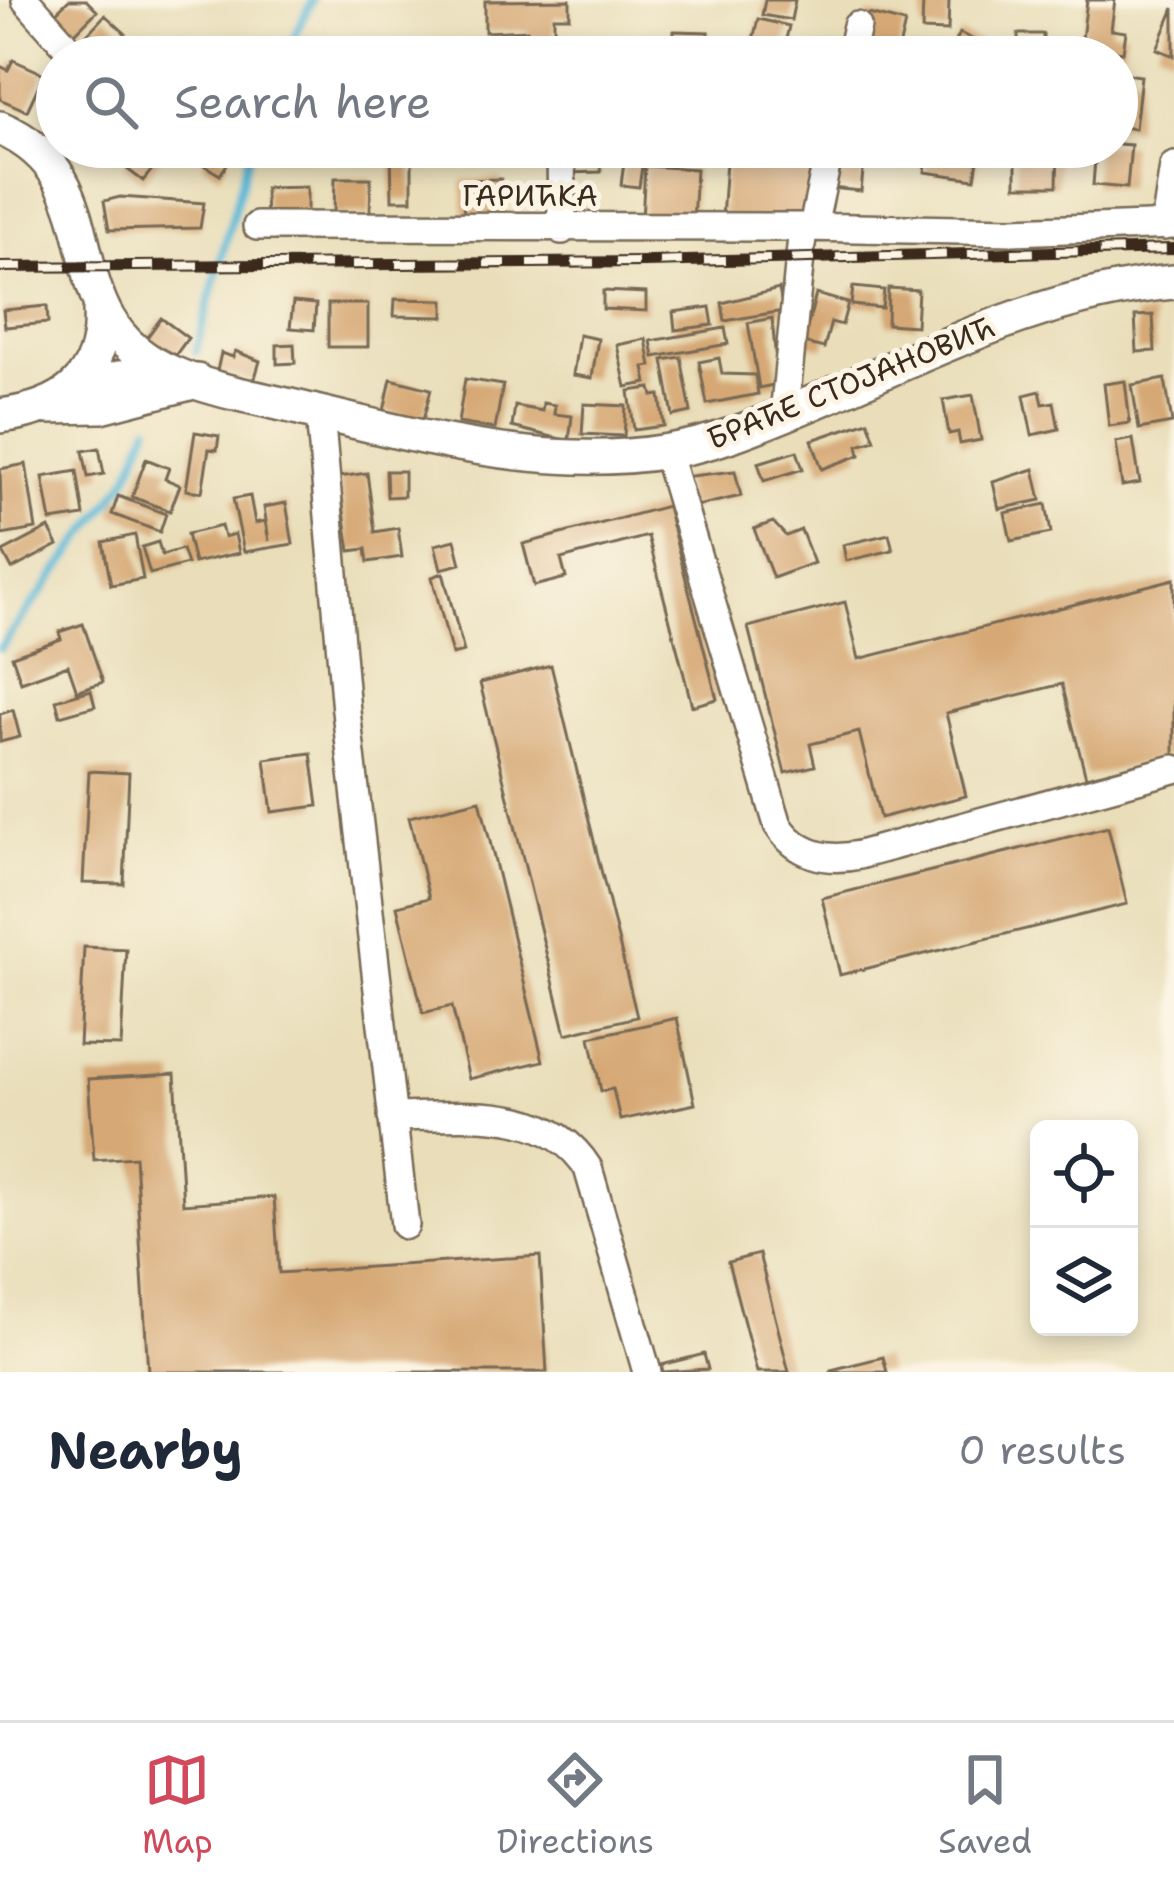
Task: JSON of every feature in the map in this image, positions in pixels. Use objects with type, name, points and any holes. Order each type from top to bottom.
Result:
[{"type":"main road","name":"БРАЋЕ СТОЈАНОВИЋ","points":[[0,128],[36,149]]},
{"type":"main road","name":"БРАЋЕ СТОЈАНОВИЋ","points":[[57,168],[70,194],[100,311],[126,344],[185,378],[485,451],[541,455],[666,451],[784,415],[1008,319],[1095,293],[1174,282]]},
{"type":"main road","points":[[57,400],[98,356],[100,311]]},
{"type":"main road","points":[[0,416],[57,400],[101,406],[185,378]]},
{"type":"street","points":[[26,0],[58,36]]},
{"type":"street","points":[[855,36],[857,26]]},
{"type":"street","points":[[1169,226],[1174,166]]},
{"type":"street","points":[[561,168],[562,230]]},
{"type":"street","points":[[784,415],[808,227],[824,168]]},
{"type":"street","name":"ГАРИЋКА","points":[[257,226],[1013,231],[1169,226]]},
{"type":"street","points":[[320,413],[346,711],[405,1225]]},
{"type":"street","points":[[666,451],[772,805],[783,833],[800,848],[824,858],[847,858],[1174,770]]},
{"type":"street","points":[[392,1118],[526,1121],[553,1129],[569,1142],[588,1168],[647,1372]]},
{"type":"building","points":[[69,0],[86,0],[97,11],[72,36],[49,19]]},
{"type":"building","points":[[570,0],[570,17],[554,17],[554,36],[527,36],[527,30],[485,32],[485,1]]},
{"type":"building","points":[[765,0],[795,0],[791,20],[762,15]]},
{"type":"building","points":[[923,0],[949,0],[948,31],[922,30]]},
{"type":"building","points":[[1087,0],[1115,0],[1111,30],[1126,32],[1125,36],[1082,36]]},
{"type":"building","points":[[1174,8],[1174,56],[1157,49]]},
{"type":"building","points":[[869,14],[905,23],[902,36],[863,36]]},
{"type":"building","points":[[105,15],[125,33],[122,36],[85,36]]},
{"type":"building","points":[[758,19],[789,26],[787,36],[754,36]]},
{"type":"building","points":[[674,31],[709,32],[709,36],[674,36]]},
{"type":"building","points":[[13,60],[36,70],[36,91],[27,111],[0,99],[0,66],[8,70]]},
{"type":"building","points":[[126,168],[153,168],[143,181]]},
{"type":"building","points":[[391,168],[412,168],[412,200],[392,200]]},
{"type":"building","points":[[565,168],[601,168],[601,172],[565,173]]},
{"type":"building","points":[[623,168],[642,168],[639,187],[621,185]]},
{"type":"building","points":[[645,168],[696,169],[693,222],[642,220]]},
{"type":"building","points":[[726,168],[812,168],[807,224],[722,218]]},
{"type":"building","points":[[832,168],[863,168],[861,191],[830,188]]},
{"type":"building","points":[[925,168],[977,168],[975,179],[925,172]]},
{"type":"building","points":[[1016,168],[1057,168],[1057,186],[1016,186]]},
{"type":"building","points":[[1094,168],[1129,168],[1127,188],[1093,185]]},
{"type":"building","points":[[335,178],[371,178],[370,214],[334,214]]},
{"type":"building","points":[[501,179],[503,220],[464,222],[462,180]]},
{"type":"building","points":[[307,187],[307,224],[266,224],[265,188]]},
{"type":"building","points":[[120,197],[204,203],[200,228],[109,230],[104,201]]},
{"type":"building","points":[[853,287],[884,290],[882,308],[851,305]]},
{"type":"building","points":[[888,288],[918,290],[916,326],[887,324]]},
{"type":"building","points":[[779,289],[783,311],[725,321],[722,303]]},
{"type":"building","points":[[603,291],[646,293],[646,311],[603,309]]},
{"type":"building","points":[[816,294],[848,303],[842,325],[831,322],[824,348],[803,343]]},
{"type":"building","points":[[395,299],[444,300],[444,317],[394,316]]},
{"type":"building","points":[[293,302],[316,304],[314,330],[290,328]]},
{"type":"building","points":[[328,304],[368,304],[368,347],[328,347]]},
{"type":"building","points":[[47,306],[48,323],[5,327],[3,310]]},
{"type":"building","points":[[710,307],[713,325],[675,330],[673,312]]},
{"type":"building","points":[[1153,315],[1155,351],[1137,352],[1135,316]]},
{"type":"building","points":[[161,318],[188,338],[172,360],[145,340]]},
{"type":"building","points":[[772,318],[778,384],[759,388],[748,323]]},
{"type":"building","points":[[725,328],[728,344],[654,357],[651,341]]},
{"type":"building","points":[[579,335],[598,339],[592,378],[573,375]]},
{"type":"building","points":[[646,339],[651,366],[644,367],[647,383],[626,387],[617,345]]},
{"type":"building","points":[[294,344],[295,363],[277,364],[277,345]]},
{"type":"building","points":[[235,351],[260,361],[254,381],[217,371],[221,353],[233,357]]},
{"type":"building","points":[[681,357],[691,412],[673,416],[663,360]]},
{"type":"building","points":[[719,358],[722,374],[755,375],[758,394],[707,404],[699,362]]},
{"type":"building","points":[[391,379],[431,389],[423,420],[384,411]]},
{"type":"building","points":[[465,379],[503,385],[495,429],[458,423]]},
{"type":"building","points":[[1165,379],[1172,423],[1139,429],[1132,385]]},
{"type":"building","points":[[1125,381],[1130,423],[1109,426],[1104,384]]},
{"type":"building","points":[[651,388],[653,396],[660,395],[664,426],[634,430],[629,391]]},
{"type":"building","points":[[1040,391],[1043,404],[1054,402],[1059,429],[1032,435],[1024,395]]},
{"type":"building","points":[[973,395],[981,440],[960,444],[958,432],[949,434],[943,400]]},
{"type":"building","points":[[543,403],[555,405],[554,414],[572,416],[569,441],[512,427],[515,406],[542,411]]},
{"type":"building","points":[[584,404],[626,406],[624,436],[582,434]]},
{"type":"building","points":[[868,421],[875,440],[858,445],[860,455],[822,469],[812,440]]},
{"type":"building","points":[[195,432],[219,436],[217,450],[209,449],[202,492],[186,490]]},
{"type":"building","points":[[1133,439],[1140,483],[1122,486],[1116,442]]},
{"type":"building","points":[[99,448],[104,474],[88,477],[83,451]]},
{"type":"building","points":[[797,451],[803,469],[764,481],[758,463]]},
{"type":"building","points":[[146,459],[169,468],[165,479],[180,485],[170,511],[132,497]]},
{"type":"building","points":[[26,464],[36,529],[2,535],[0,469]]},
{"type":"building","points":[[1034,469],[1041,500],[999,509],[993,482]]},
{"type":"building","points":[[77,471],[84,516],[51,521],[43,477]]},
{"type":"building","points":[[386,471],[404,471],[404,496],[387,497]]},
{"type":"building","points":[[735,471],[741,496],[688,508],[682,477]]},
{"type":"building","points":[[367,473],[375,532],[398,528],[402,557],[368,562],[366,549],[350,551],[339,477]]},
{"type":"building","points":[[118,496],[166,514],[160,532],[112,514]]},
{"type":"building","points":[[250,496],[255,523],[265,521],[269,541],[264,507],[286,503],[293,544],[244,552],[233,499]]},
{"type":"building","points":[[1046,504],[1051,533],[1011,541],[1005,513]]},
{"type":"building","points":[[667,506],[717,699],[692,706],[648,536],[561,559],[566,578],[534,586],[523,544]]},
{"type":"building","points":[[773,522],[786,536],[801,530],[814,563],[773,578],[754,529]]},
{"type":"building","points":[[221,526],[224,537],[235,534],[239,553],[194,563],[187,534]]},
{"type":"building","points":[[49,528],[58,545],[12,569],[3,552]]},
{"type":"building","points":[[889,534],[893,550],[846,561],[843,545]]},
{"type":"building","points":[[135,535],[143,579],[111,585],[103,542]]},
{"type":"building","points":[[455,540],[461,564],[441,569],[435,545]]},
{"type":"building","points":[[158,542],[162,555],[182,549],[187,564],[150,574],[142,547]]},
{"type":"building","points":[[443,573],[464,652],[452,655],[432,577]]},
{"type":"building","points":[[1174,579],[1174,755],[1086,777],[1062,684],[946,713],[966,796],[880,818],[859,732],[810,744],[815,766],[785,773],[748,627],[845,602],[859,659]]},
{"type":"building","points":[[83,624],[103,682],[77,691],[68,665],[21,682],[12,656],[61,639],[59,632]]},
{"type":"building","points":[[551,665],[637,1017],[566,1034],[480,683]]},
{"type":"building","points":[[91,690],[95,706],[60,716],[56,700]]},
{"type":"building","points":[[13,710],[20,737],[0,742],[0,714]]},
{"type":"building","points":[[311,753],[318,806],[272,812],[265,759]]},
{"type":"building","points":[[89,771],[129,773],[124,884],[83,883]]},
{"type":"building","points":[[480,800],[543,1061],[469,1079],[452,1006],[423,1013],[397,906],[429,898],[409,817]]},
{"type":"building","points":[[1108,827],[1127,904],[840,975],[822,898]]},
{"type":"building","points":[[84,947],[126,949],[121,1046],[79,1045]]},
{"type":"building","points":[[677,1018],[695,1104],[620,1120],[613,1089],[601,1091],[590,1037]]},
{"type":"building","points":[[175,1074],[183,1204],[274,1197],[279,1273],[540,1256],[547,1372],[148,1372],[135,1157],[94,1160],[88,1079]]},
{"type":"building","points":[[759,1254],[789,1372],[757,1372],[728,1262]]},
{"type":"building","points":[[704,1354],[708,1369],[663,1372],[661,1365]]},
{"type":"building","points":[[883,1357],[887,1372],[831,1372],[831,1370]]},
{"type":"waterway","points":[[295,36],[312,0]]},
{"type":"waterway","points":[[196,352],[245,168]]},
{"type":"waterway","points":[[0,648],[127,479],[149,426]]},
{"type":"railway","points":[[0,267],[646,262],[1174,249]]}]
